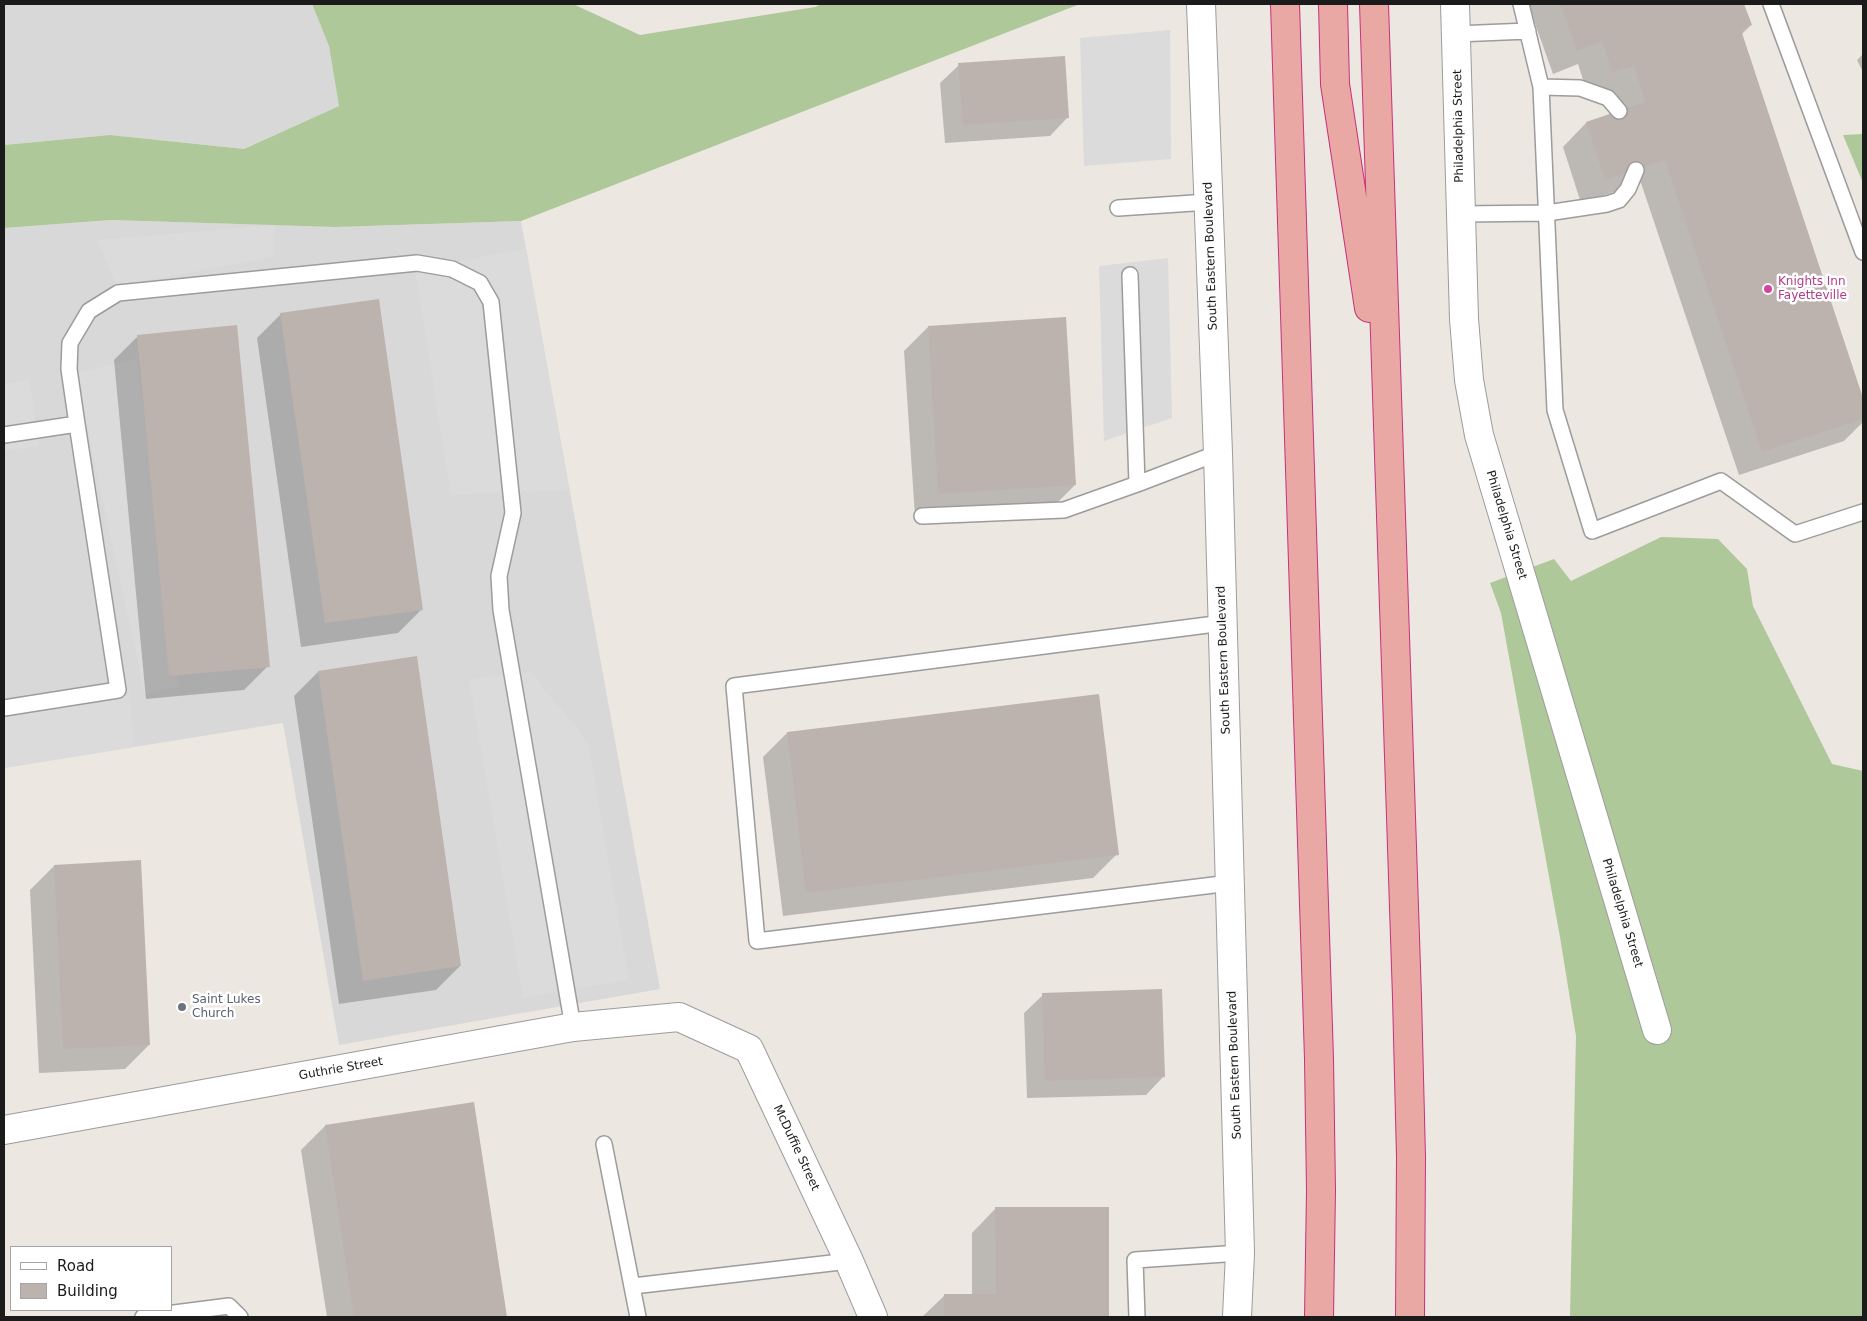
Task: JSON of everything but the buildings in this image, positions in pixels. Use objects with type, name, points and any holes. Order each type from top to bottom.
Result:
[{"type":"highway","points":[[1285,4],[1318,1020],[1321,1190],[1319,1317]]},
{"type":"highway","points":[[1333,4],[1335,84],[1388,428]]},
{"type":"highway","points":[[1374,4],[1408,1008],[1411,1167],[1410,1317]]},
{"type":"street","name":"South Eastern Boulevard","points":[[1201,4],[1223,623],[1240,1253],[1237,1317]]},
{"type":"street","name":"Philadelphia Street","points":[[1455,4],[1464,319],[1469,380],[1479,435],[1657,1030]]},
{"type":"street","name":"Guthrie Street","points":[[4,1130],[574,1028],[679,1016]]},
{"type":"street","name":"McDuffie Street","points":[[679,1016],[749,1049],[849,1261],[873,1317]]},
{"type":"lane","points":[[1521,4],[1542,87],[1555,410],[1592,531],[1721,481],[1794,534],[1863,512]]},
{"type":"lane","points":[[1771,4],[1863,252]]},
{"type":"lane","points":[[1456,34],[1528,31]]},
{"type":"lane","points":[[1542,87],[1580,88],[1608,98],[1619,110]]},
{"type":"lane","points":[[1461,214],[1547,213],[1607,204],[1619,200],[1628,189],[1636,170]]},
{"type":"lane","points":[[1118,208],[1209,202]]},
{"type":"lane","points":[[4,708],[118,690],[69,369],[70,343],[89,311],[118,293],[417,263],[452,269],[480,283],[491,302],[513,513],[499,576],[501,610],[574,1028]]},
{"type":"lane","points":[[1130,275],[1136,484]]},
{"type":"lane","points":[[4,435],[77,424]]},
{"type":"lane","points":[[922,516],[1064,510],[1218,453]]},
{"type":"lane","points":[[1223,623],[734,686],[757,941],[1230,883]]},
{"type":"lane","points":[[604,1144],[638,1317]]},
{"type":"lane","points":[[1137,1317],[1135,1260],[1240,1253]]},
{"type":"lane","points":[[633,1286],[849,1261]]},
{"type":"lane","points":[[143,1317],[230,1306],[240,1317]]},
{"type":"shaded area","points":[[4,4],[312,4],[329,46],[339,106],[244,149],[110,135],[4,145]]},
{"type":"shaded area","points":[[1170,30],[1171,159],[1084,166],[1080,38]]},
{"type":"shaded area","points":[[111,220],[335,227],[521,221],[660,989],[339,1045],[283,723],[4,768],[4,228]]},
{"type":"shaded area","points":[[274,225],[273,257],[117,286],[97,240]]},
{"type":"shaded area","points":[[526,248],[569,490],[451,495],[415,270]]},
{"type":"shaded area","points":[[1168,258],[1172,418],[1104,441],[1099,266]]},
{"type":"shaded area","points":[[137,359],[178,686],[145,695],[75,373]]},
{"type":"shaded area","points":[[29,379],[39,446],[4,451],[4,384]]},
{"type":"shaded area","points":[[531,672],[588,742],[629,980],[523,998],[469,679]]},
{"type":"shaded area","points":[[129,689],[134,747],[4,768],[4,709]]},
{"type":"green space","points":[[312,4],[573,4],[640,35],[815,7],[821,4],[1080,4],[521,221],[335,227],[111,220],[4,228],[4,145],[110,135],[244,149],[339,106],[329,46]]},
{"type":"green space","points":[[1863,134],[1863,183],[1843,135]]},
{"type":"green space","points":[[1661,537],[1718,539],[1747,569],[1753,606],[1832,764],[1863,771],[1863,1317],[1570,1317],[1576,1036],[1560,937],[1501,613],[1490,583],[1554,559],[1571,581]]},
{"type":"place","name":"Knights Inn Fayetteville","points":[[1768,289]]},
{"type":"place","name":"Saint Lukes Church","points":[[182,1007]]}]
